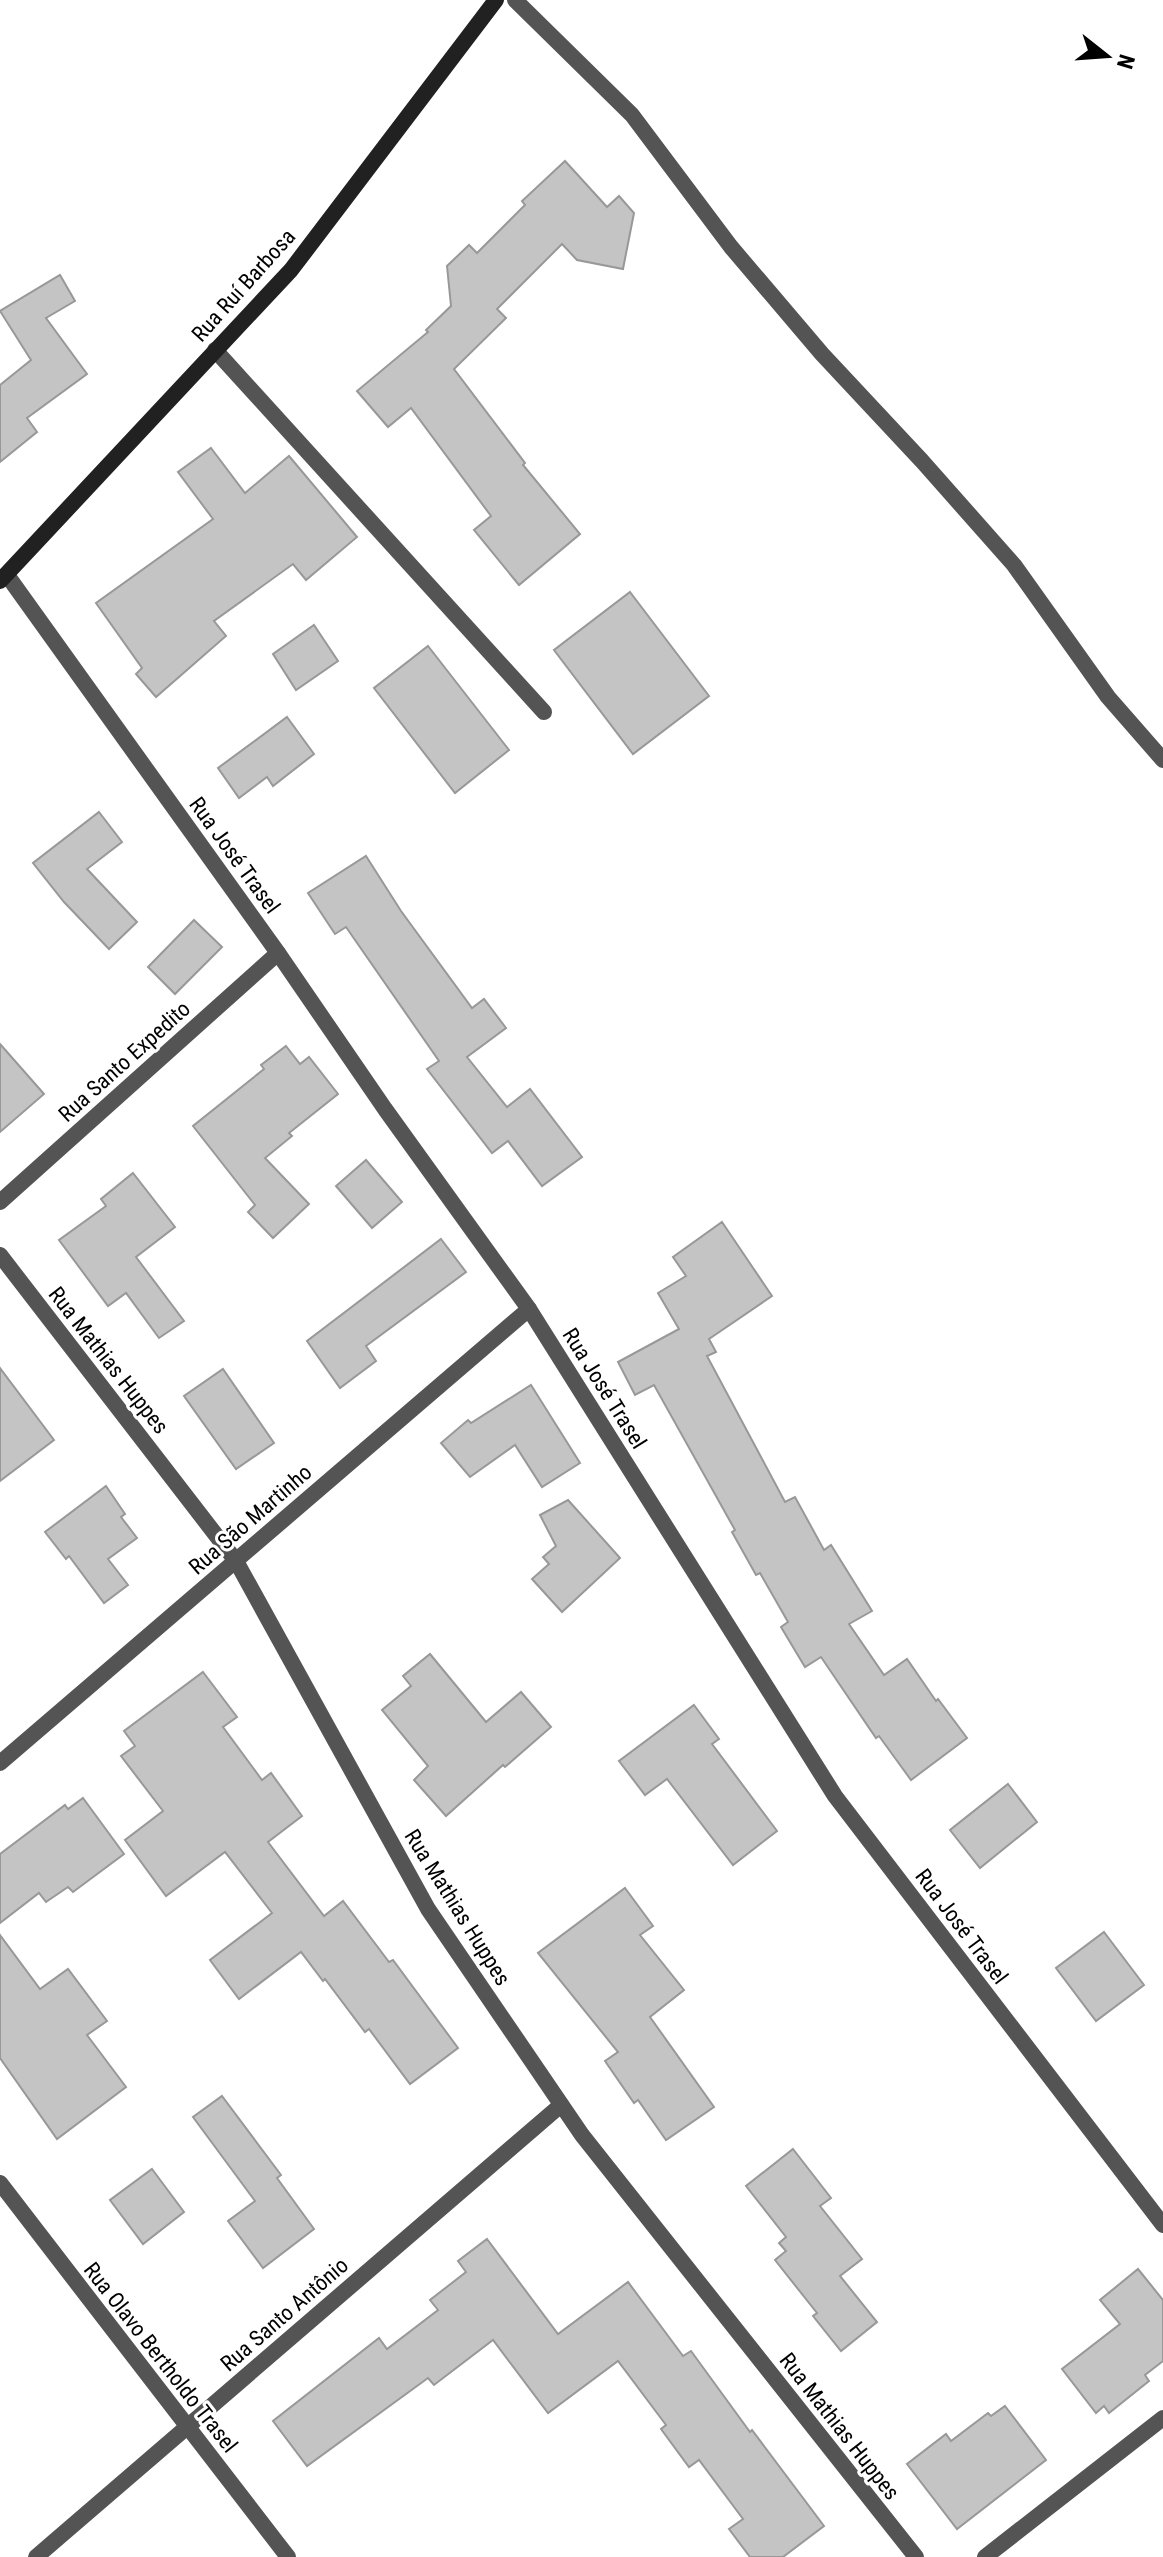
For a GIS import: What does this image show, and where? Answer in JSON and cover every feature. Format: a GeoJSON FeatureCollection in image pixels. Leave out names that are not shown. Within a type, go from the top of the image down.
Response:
{"type":"FeatureCollection","features":[{"type":"Feature","properties":{"kind":"main road","name":"Rua Ruí Barbosa"},"geometry":{"type":"LineString","coordinates":[[3,578],[291,270],[496,0]]}},
{"type":"Feature","properties":{"kind":"street"},"geometry":{"type":"LineString","coordinates":[[515,0],[632,115],[731,247],[822,354],[1014,565],[1108,697],[1163,760]]}},
{"type":"Feature","properties":{"kind":"street"},"geometry":{"type":"LineString","coordinates":[[215,350],[544,712]]}},
{"type":"Feature","properties":{"kind":"street","name":"Rua José Trasel"},"geometry":{"type":"LineString","coordinates":[[3,578],[278,953],[385,1109],[529,1309],[835,1796],[1163,2225]]}},
{"type":"Feature","properties":{"kind":"street","name":"Rua Santo Expedito"},"geometry":{"type":"LineString","coordinates":[[0,1202],[278,953]]}},
{"type":"Feature","properties":{"kind":"street","name":"Rua Mathias Huppes"},"geometry":{"type":"LineString","coordinates":[[0,1255],[236,1561],[428,1909],[582,2135],[916,2557]]}},
{"type":"Feature","properties":{"kind":"street","name":"Rua São Martinho"},"geometry":{"type":"LineString","coordinates":[[0,1763],[529,1309]]}},
{"type":"Feature","properties":{"kind":"street","name":"Rua Santo Antônio"},"geometry":{"type":"LineString","coordinates":[[36,2557],[561,2105]]}},
{"type":"Feature","properties":{"kind":"street","name":"Rua Olavo Bertholdo Trasel"},"geometry":{"type":"LineString","coordinates":[[0,2183],[288,2557]]}},
{"type":"Feature","properties":{"kind":"street"},"geometry":{"type":"LineString","coordinates":[[985,2557],[1163,2418]]}},
{"type":"Feature","properties":{"kind":"building"},"geometry":{"type":"Polygon","coordinates":[[[565,161],[607,207],[619,196],[634,213],[623,269],[577,260],[562,244],[497,309],[506,318],[454,369],[525,463],[523,465],[580,534],[519,585],[474,530],[491,516],[411,408],[388,427],[357,391],[428,332],[426,330],[451,306],[447,266],[469,245],[477,253],[525,205],[522,201],[565,161]]]}},
{"type":"Feature","properties":{"kind":"building"},"geometry":{"type":"Polygon","coordinates":[[[60,275],[75,301],[46,318],[87,374],[27,418],[37,432],[0,462],[0,385],[31,360],[0,311],[60,275]]]}},
{"type":"Feature","properties":{"kind":"building"},"geometry":{"type":"Polygon","coordinates":[[[211,448],[245,493],[289,456],[357,537],[306,580],[293,564],[214,621],[226,636],[156,697],[136,674],[142,668],[96,603],[213,519],[178,472],[211,448]]]}},
{"type":"Feature","properties":{"kind":"building"},"geometry":{"type":"Polygon","coordinates":[[[630,592],[709,696],[633,754],[554,650],[630,592]]]}},
{"type":"Feature","properties":{"kind":"building"},"geometry":{"type":"Polygon","coordinates":[[[314,625],[338,661],[296,690],[273,654],[314,625]]]}},
{"type":"Feature","properties":{"kind":"building"},"geometry":{"type":"Polygon","coordinates":[[[428,646],[509,750],[455,793],[374,688],[428,646]]]}},
{"type":"Feature","properties":{"kind":"building"},"geometry":{"type":"Polygon","coordinates":[[[287,717],[314,754],[273,786],[267,777],[239,798],[218,768],[287,717]]]}},
{"type":"Feature","properties":{"kind":"building"},"geometry":{"type":"Polygon","coordinates":[[[99,812],[122,842],[87,869],[137,922],[109,949],[64,902],[33,863],[99,812]]]}},
{"type":"Feature","properties":{"kind":"building"},"geometry":{"type":"Polygon","coordinates":[[[366,856],[401,911],[472,1008],[484,999],[506,1028],[467,1057],[507,1107],[530,1089],[582,1157],[542,1186],[508,1141],[492,1153],[427,1069],[439,1061],[346,927],[335,934],[308,893],[366,856]]]}},
{"type":"Feature","properties":{"kind":"building"},"geometry":{"type":"Polygon","coordinates":[[[194,920],[222,947],[175,994],[148,967],[194,920]]]}},
{"type":"Feature","properties":{"kind":"building"},"geometry":{"type":"Polygon","coordinates":[[[0,1044],[44,1094],[0,1132],[0,1044]]]}},
{"type":"Feature","properties":{"kind":"building"},"geometry":{"type":"Polygon","coordinates":[[[286,1046],[300,1064],[309,1057],[338,1094],[289,1133],[292,1136],[265,1158],[309,1204],[273,1238],[248,1212],[255,1205],[193,1126],[264,1069],[261,1065],[286,1046]]]}},
{"type":"Feature","properties":{"kind":"building"},"geometry":{"type":"Polygon","coordinates":[[[366,1160],[402,1202],[372,1228],[336,1186],[366,1160]]]}},
{"type":"Feature","properties":{"kind":"building"},"geometry":{"type":"Polygon","coordinates":[[[133,1173],[175,1227],[136,1257],[184,1321],[159,1338],[126,1293],[108,1306],[59,1240],[106,1206],[101,1199],[133,1173]]]}},
{"type":"Feature","properties":{"kind":"building"},"geometry":{"type":"Polygon","coordinates":[[[722,1222],[772,1296],[709,1339],[716,1352],[707,1356],[785,1502],[795,1497],[824,1550],[831,1545],[872,1611],[849,1624],[884,1675],[907,1659],[967,1738],[911,1780],[879,1736],[876,1738],[821,1657],[805,1667],[781,1627],[788,1622],[760,1573],[756,1575],[732,1532],[735,1530],[654,1385],[635,1395],[618,1362],[679,1329],[658,1293],[686,1276],[673,1257],[722,1222]]]}},
{"type":"Feature","properties":{"kind":"building"},"geometry":{"type":"Polygon","coordinates":[[[441,1239],[466,1272],[366,1346],[376,1361],[340,1388],[307,1341],[441,1239]]]}},
{"type":"Feature","properties":{"kind":"building"},"geometry":{"type":"Polygon","coordinates":[[[0,1368],[54,1440],[0,1481],[0,1368]]]}},
{"type":"Feature","properties":{"kind":"building"},"geometry":{"type":"Polygon","coordinates":[[[223,1369],[274,1443],[236,1469],[184,1396],[223,1369]]]}},
{"type":"Feature","properties":{"kind":"building"},"geometry":{"type":"Polygon","coordinates":[[[531,1385],[580,1463],[542,1487],[515,1445],[470,1477],[441,1443],[468,1420],[471,1423],[531,1385]]]}},
{"type":"Feature","properties":{"kind":"building"},"geometry":{"type":"Polygon","coordinates":[[[106,1486],[125,1514],[121,1517],[137,1538],[108,1559],[128,1585],[104,1603],[69,1556],[66,1559],[45,1532],[106,1486]]]}},
{"type":"Feature","properties":{"kind":"building"},"geometry":{"type":"Polygon","coordinates":[[[568,1500],[620,1558],[562,1612],[532,1579],[549,1564],[543,1557],[556,1546],[540,1515],[568,1500]]]}},
{"type":"Feature","properties":{"kind":"building"},"geometry":{"type":"Polygon","coordinates":[[[430,1654],[486,1722],[521,1692],[551,1727],[446,1816],[414,1780],[428,1766],[382,1710],[411,1686],[403,1676],[430,1654]]]}},
{"type":"Feature","properties":{"kind":"building"},"geometry":{"type":"Polygon","coordinates":[[[203,1672],[237,1717],[223,1727],[262,1780],[271,1773],[302,1816],[268,1842],[324,1916],[343,1901],[389,1962],[393,1960],[458,2048],[410,2084],[369,2029],[365,2032],[301,1952],[239,1999],[210,1960],[272,1913],[225,1852],[166,1896],[125,1840],[163,1811],[121,1756],[135,1746],[124,1731],[203,1672]]]}},
{"type":"Feature","properties":{"kind":"building"},"geometry":{"type":"Polygon","coordinates":[[[694,1705],[719,1739],[712,1744],[777,1831],[733,1865],[667,1779],[645,1795],[619,1761],[694,1705]]]}},
{"type":"Feature","properties":{"kind":"building"},"geometry":{"type":"Polygon","coordinates":[[[1008,1784],[1037,1822],[980,1868],[950,1830],[1008,1784]]]}},
{"type":"Feature","properties":{"kind":"building"},"geometry":{"type":"Polygon","coordinates":[[[83,1798],[124,1854],[73,1892],[68,1887],[46,1902],[39,1893],[0,1923],[0,1854],[65,1805],[68,1809],[83,1798]]]}},
{"type":"Feature","properties":{"kind":"building"},"geometry":{"type":"Polygon","coordinates":[[[625,1888],[653,1926],[640,1935],[684,1990],[650,2017],[714,2107],[666,2140],[638,2100],[634,2103],[605,2061],[618,2052],[538,1953],[625,1888]]]}},
{"type":"Feature","properties":{"kind":"building"},"geometry":{"type":"Polygon","coordinates":[[[1104,1932],[1144,1985],[1096,2021],[1056,1968],[1104,1932]]]}},
{"type":"Feature","properties":{"kind":"building"},"geometry":{"type":"Polygon","coordinates":[[[0,1935],[40,1989],[68,1969],[107,2021],[87,2035],[126,2087],[57,2139],[0,2058],[0,1935]]]}},
{"type":"Feature","properties":{"kind":"building"},"geometry":{"type":"Polygon","coordinates":[[[222,2096],[281,2175],[277,2178],[314,2229],[263,2268],[228,2221],[255,2201],[193,2117],[222,2096]]]}},
{"type":"Feature","properties":{"kind":"building"},"geometry":{"type":"Polygon","coordinates":[[[793,2149],[831,2198],[820,2206],[862,2259],[840,2276],[877,2322],[841,2351],[813,2316],[817,2313],[775,2260],[786,2251],[779,2243],[786,2237],[746,2186],[793,2149]]]}},
{"type":"Feature","properties":{"kind":"building"},"geometry":{"type":"Polygon","coordinates":[[[152,2169],[184,2212],[143,2244],[110,2200],[152,2169]]]}},
{"type":"Feature","properties":{"kind":"building"},"geometry":{"type":"Polygon","coordinates":[[[487,2239],[558,2334],[628,2282],[683,2356],[691,2351],[824,2526],[783,2557],[750,2557],[729,2529],[743,2519],[699,2460],[689,2467],[661,2429],[666,2425],[618,2361],[548,2413],[493,2340],[434,2385],[428,2378],[307,2466],[273,2421],[379,2338],[387,2349],[438,2310],[430,2300],[466,2272],[458,2261],[487,2239]]]}},
{"type":"Feature","properties":{"kind":"building"},"geometry":{"type":"Polygon","coordinates":[[[1138,2269],[1163,2300],[1163,2361],[1145,2375],[1149,2381],[1109,2413],[1104,2406],[1096,2413],[1062,2369],[1120,2324],[1100,2300],[1138,2269]]]}},
{"type":"Feature","properties":{"kind":"building"},"geometry":{"type":"Polygon","coordinates":[[[1005,2406],[1046,2460],[957,2529],[907,2464],[946,2434],[951,2441],[988,2413],[991,2416],[1005,2406]]]}}]}
